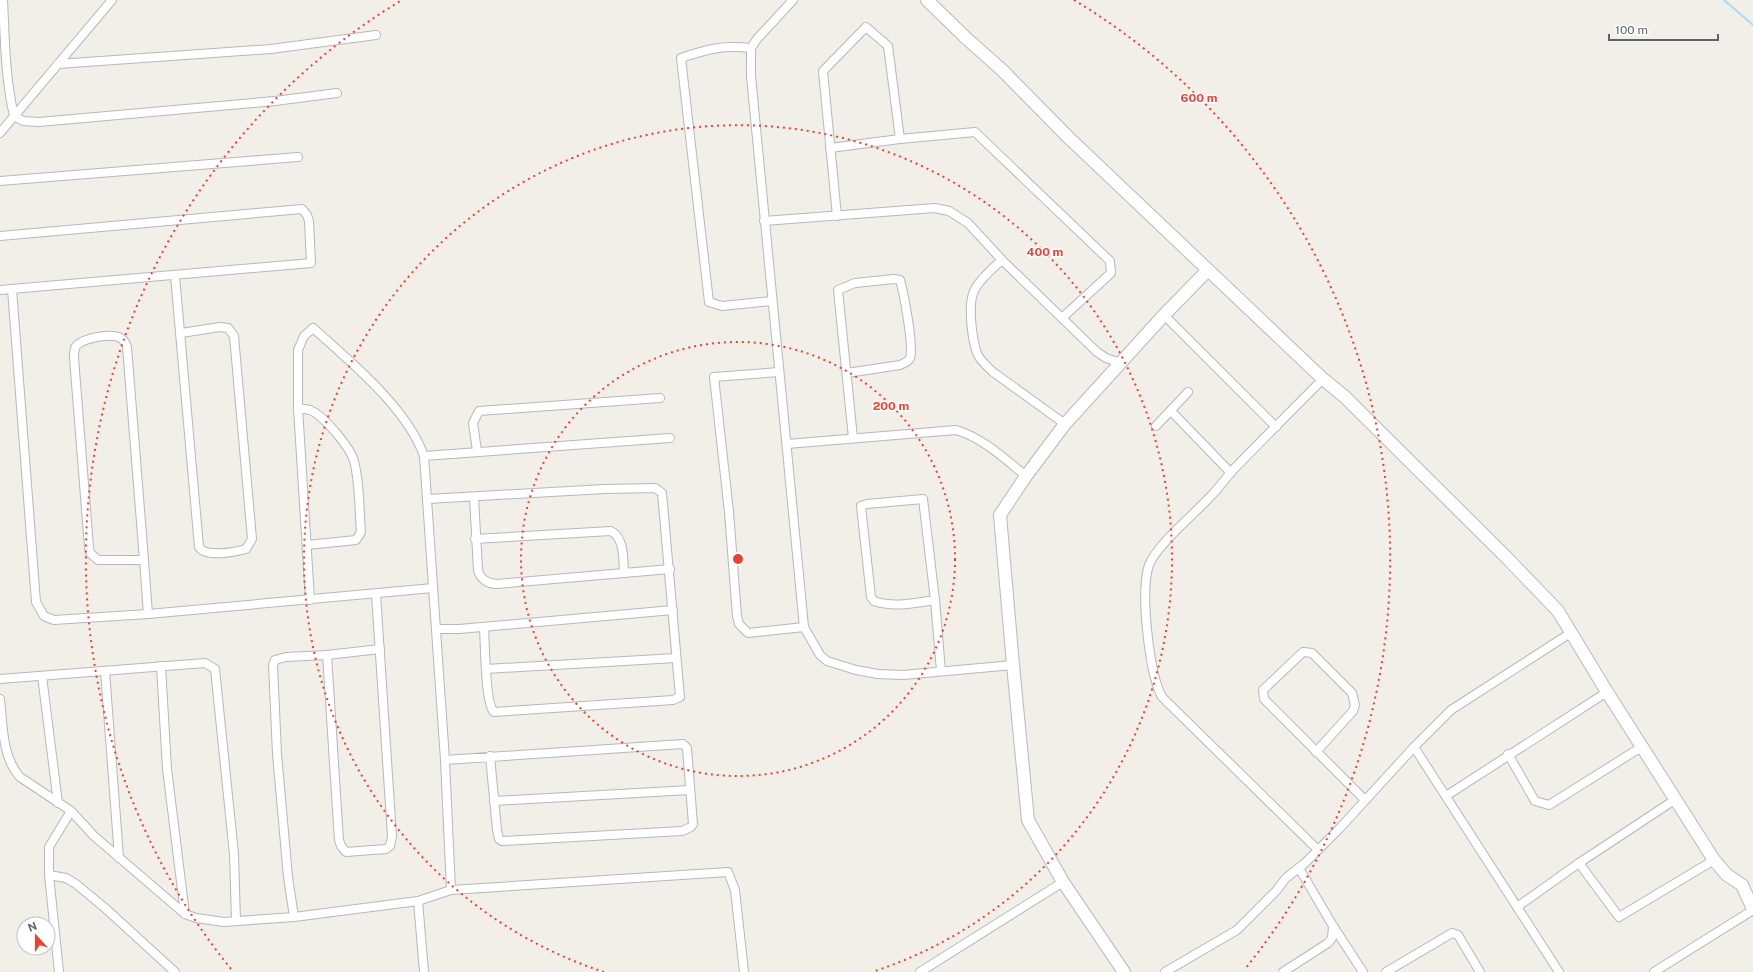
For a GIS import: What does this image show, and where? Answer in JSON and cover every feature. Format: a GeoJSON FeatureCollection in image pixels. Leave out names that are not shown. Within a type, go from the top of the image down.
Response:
{"type":"FeatureCollection","features":[{"type":"Feature","properties":{"kind":"street"},"geometry":{"type":"LineString","coordinates":[[3,0],[6,70],[14,116]]}},
{"type":"Feature","properties":{"kind":"street"},"geometry":{"type":"LineString","coordinates":[[0,133],[112,0]]}},
{"type":"Feature","properties":{"kind":"street"},"geometry":{"type":"LineString","coordinates":[[793,0],[757,39],[751,48],[751,76],[804,627],[820,655],[827,661],[841,667],[878,674],[903,675],[1012,665]]}},
{"type":"Feature","properties":{"kind":"street"},"geometry":{"type":"LineString","coordinates":[[927,0],[1002,70],[1068,137],[1208,270],[1323,379],[1345,397],[1507,558],[1558,611],[1607,692],[1643,746],[1714,860],[1726,875],[1742,885],[1753,909],[1654,972]]}},
{"type":"Feature","properties":{"kind":"street"},"geometry":{"type":"LineString","coordinates":[[837,216],[823,71],[866,27],[888,46],[900,139]]}},
{"type":"Feature","properties":{"kind":"street"},"geometry":{"type":"LineString","coordinates":[[58,64],[255,51],[310,45],[376,35]]}},
{"type":"Feature","properties":{"kind":"street"},"geometry":{"type":"LineString","coordinates":[[751,48],[735,46],[710,48],[681,58],[709,302],[722,306],[772,301]]}},
{"type":"Feature","properties":{"kind":"street"},"geometry":{"type":"LineString","coordinates":[[14,116],[23,121],[39,122],[275,102],[337,93]]}},
{"type":"Feature","properties":{"kind":"street"},"geometry":{"type":"LineString","coordinates":[[830,148],[900,139],[975,132],[1110,262],[1111,273],[1062,318]]}},
{"type":"Feature","properties":{"kind":"street"},"geometry":{"type":"LineString","coordinates":[[0,181],[298,157]]}},
{"type":"Feature","properties":{"kind":"street"},"geometry":{"type":"LineString","coordinates":[[764,221],[935,208],[949,211],[968,223],[1002,260],[1097,352],[1106,358],[1121,363]]}},
{"type":"Feature","properties":{"kind":"street"},"geometry":{"type":"LineString","coordinates":[[0,236],[298,209],[304,211],[308,215],[311,263],[0,290]]}},
{"type":"Feature","properties":{"kind":"street"},"geometry":{"type":"LineString","coordinates":[[1002,260],[978,285],[973,293],[971,310],[977,354],[993,372],[1065,424]]}},
{"type":"Feature","properties":{"kind":"street"},"geometry":{"type":"LineString","coordinates":[[1124,972],[1063,882],[1028,820],[1012,665],[1000,515],[1026,476],[1065,424],[1164,314],[1208,270]]}},
{"type":"Feature","properties":{"kind":"street"},"geometry":{"type":"LineString","coordinates":[[175,276],[199,547],[200,550],[207,553],[237,552],[246,549],[252,539],[234,336],[228,328],[220,327],[181,333]]}},
{"type":"Feature","properties":{"kind":"street"},"geometry":{"type":"LineString","coordinates":[[847,373],[900,365],[908,362],[910,356],[910,342],[900,280],[894,279],[855,283],[838,290],[853,438]]}},
{"type":"Feature","properties":{"kind":"street"},"geometry":{"type":"LineString","coordinates":[[12,289],[38,606],[44,616],[54,620],[148,614],[434,588]]}},
{"type":"Feature","properties":{"kind":"street"},"geometry":{"type":"LineString","coordinates":[[1164,314],[1276,427]]}},
{"type":"Feature","properties":{"kind":"street"},"geometry":{"type":"LineString","coordinates":[[310,600],[298,408],[298,350],[304,336],[313,328],[354,364],[402,415],[419,442],[424,456],[445,760],[451,890]]}},
{"type":"Feature","properties":{"kind":"street"},"geometry":{"type":"LineString","coordinates":[[144,560],[98,560],[90,553],[74,358],[74,351],[77,345],[89,338],[109,336],[119,337],[125,341],[127,347],[144,560],[148,614]]}},
{"type":"Feature","properties":{"kind":"street"},"geometry":{"type":"LineString","coordinates":[[779,372],[714,377],[729,512],[737,616],[739,624],[748,633],[804,627]]}},
{"type":"Feature","properties":{"kind":"street"},"geometry":{"type":"LineString","coordinates":[[1318,850],[1224,756],[1168,704],[1157,688],[1153,676],[1148,639],[1146,578],[1149,565],[1154,556],[1183,523],[1210,497],[1231,473],[1323,379]]}},
{"type":"Feature","properties":{"kind":"street"},"geometry":{"type":"LineString","coordinates":[[1156,426],[1188,392]]}},
{"type":"Feature","properties":{"kind":"street"},"geometry":{"type":"LineString","coordinates":[[477,451],[473,423],[479,411],[660,398]]}},
{"type":"Feature","properties":{"kind":"street"},"geometry":{"type":"LineString","coordinates":[[298,408],[310,410],[316,414],[332,429],[351,453],[356,470],[361,532],[356,540],[307,545]]}},
{"type":"Feature","properties":{"kind":"street"},"geometry":{"type":"LineString","coordinates":[[1171,411],[1231,473]]}},
{"type":"Feature","properties":{"kind":"street"},"geometry":{"type":"LineString","coordinates":[[787,444],[956,430],[965,433],[998,453],[1026,476]]}},
{"type":"Feature","properties":{"kind":"street"},"geometry":{"type":"LineString","coordinates":[[424,456],[670,438]]}},
{"type":"Feature","properties":{"kind":"street"},"geometry":{"type":"LineString","coordinates":[[428,499],[604,489],[655,488],[662,493],[670,569],[676,658],[681,695],[676,699],[496,713],[491,709],[486,669],[484,627]]}},
{"type":"Feature","properties":{"kind":"street"},"geometry":{"type":"LineString","coordinates":[[474,497],[475,539],[479,575],[482,579],[492,584],[670,569]]}},
{"type":"Feature","properties":{"kind":"street"},"geometry":{"type":"LineString","coordinates":[[935,600],[900,605],[888,605],[874,601],[871,597],[861,512],[862,505],[923,499],[935,600],[941,671]]}},
{"type":"Feature","properties":{"kind":"street"},"geometry":{"type":"LineString","coordinates":[[475,539],[611,531],[616,533],[621,541],[624,573]]}},
{"type":"Feature","properties":{"kind":"street"},"geometry":{"type":"LineString","coordinates":[[327,655],[339,840],[341,846],[346,852],[381,850],[390,846],[392,836],[376,594]]}},
{"type":"Feature","properties":{"kind":"street"},"geometry":{"type":"LineString","coordinates":[[436,629],[484,627],[673,610]]}},
{"type":"Feature","properties":{"kind":"street"},"geometry":{"type":"LineString","coordinates":[[1165,972],[1237,930],[1276,891],[1286,878],[1299,868],[1339,830],[1414,747],[1451,710],[1572,632]]}},
{"type":"Feature","properties":{"kind":"street"},"geometry":{"type":"LineString","coordinates":[[294,917],[288,877],[277,754],[273,665],[275,660],[286,657],[327,655],[380,649]]}},
{"type":"Feature","properties":{"kind":"street"},"geometry":{"type":"LineString","coordinates":[[1316,752],[1353,711],[1355,705],[1352,693],[1312,653],[1303,652],[1263,690],[1264,699],[1316,752],[1365,800]]}},
{"type":"Feature","properties":{"kind":"street"},"geometry":{"type":"LineString","coordinates":[[486,669],[676,658]]}},
{"type":"Feature","properties":{"kind":"street"},"geometry":{"type":"LineString","coordinates":[[0,679],[205,663],[215,669],[234,854],[236,921]]}},
{"type":"Feature","properties":{"kind":"street"},"geometry":{"type":"LineString","coordinates":[[161,666],[167,769],[185,914]]}},
{"type":"Feature","properties":{"kind":"street"},"geometry":{"type":"LineString","coordinates":[[105,671],[119,858]]}},
{"type":"Feature","properties":{"kind":"street"},"geometry":{"type":"LineString","coordinates":[[42,676],[58,803]]}},
{"type":"Feature","properties":{"kind":"street"},"geometry":{"type":"LineString","coordinates":[[1446,796],[1508,754],[1607,692]]}},
{"type":"Feature","properties":{"kind":"street"},"geometry":{"type":"LineString","coordinates":[[0,700],[6,752],[14,770],[20,777],[71,811],[94,836],[185,914],[211,921],[236,921],[294,917],[418,901],[451,890],[728,872],[735,890],[744,972]]}},
{"type":"Feature","properties":{"kind":"street"},"geometry":{"type":"LineString","coordinates":[[445,760],[490,756],[683,744],[687,748],[692,827],[687,829],[505,842],[499,839],[490,756]]}},
{"type":"Feature","properties":{"kind":"street"},"geometry":{"type":"LineString","coordinates":[[1508,754],[1535,801],[1549,805],[1643,746]]}},
{"type":"Feature","properties":{"kind":"street"},"geometry":{"type":"LineString","coordinates":[[1414,747],[1559,972]]}},
{"type":"Feature","properties":{"kind":"street"},"geometry":{"type":"LineString","coordinates":[[494,801],[690,790]]}},
{"type":"Feature","properties":{"kind":"street"},"geometry":{"type":"LineString","coordinates":[[1517,907],[1579,863],[1676,798]]}},
{"type":"Feature","properties":{"kind":"street"},"geometry":{"type":"LineString","coordinates":[[59,972],[49,875],[49,847],[71,811]]}},
{"type":"Feature","properties":{"kind":"street"},"geometry":{"type":"LineString","coordinates":[[1579,863],[1619,917],[1714,860]]}},
{"type":"Feature","properties":{"kind":"street"},"geometry":{"type":"LineString","coordinates":[[1299,868],[1333,926],[1363,972]]}},
{"type":"Feature","properties":{"kind":"street"},"geometry":{"type":"LineString","coordinates":[[49,875],[66,878],[76,884],[109,912],[174,972]]}},
{"type":"Feature","properties":{"kind":"street"},"geometry":{"type":"LineString","coordinates":[[920,972],[1063,882]]}},
{"type":"Feature","properties":{"kind":"street"},"geometry":{"type":"LineString","coordinates":[[418,901],[424,972]]}},
{"type":"Feature","properties":{"kind":"street"},"geometry":{"type":"LineString","coordinates":[[1284,972],[1328,943],[1332,938],[1333,926]]}},
{"type":"Feature","properties":{"kind":"street"},"geometry":{"type":"LineString","coordinates":[[1386,972],[1452,933],[1458,935],[1480,972]]}},
{"type":"Feature","properties":{"kind":"waterway"},"geometry":{"type":"LineString","coordinates":[[1724,0],[1753,25]]}}]}
